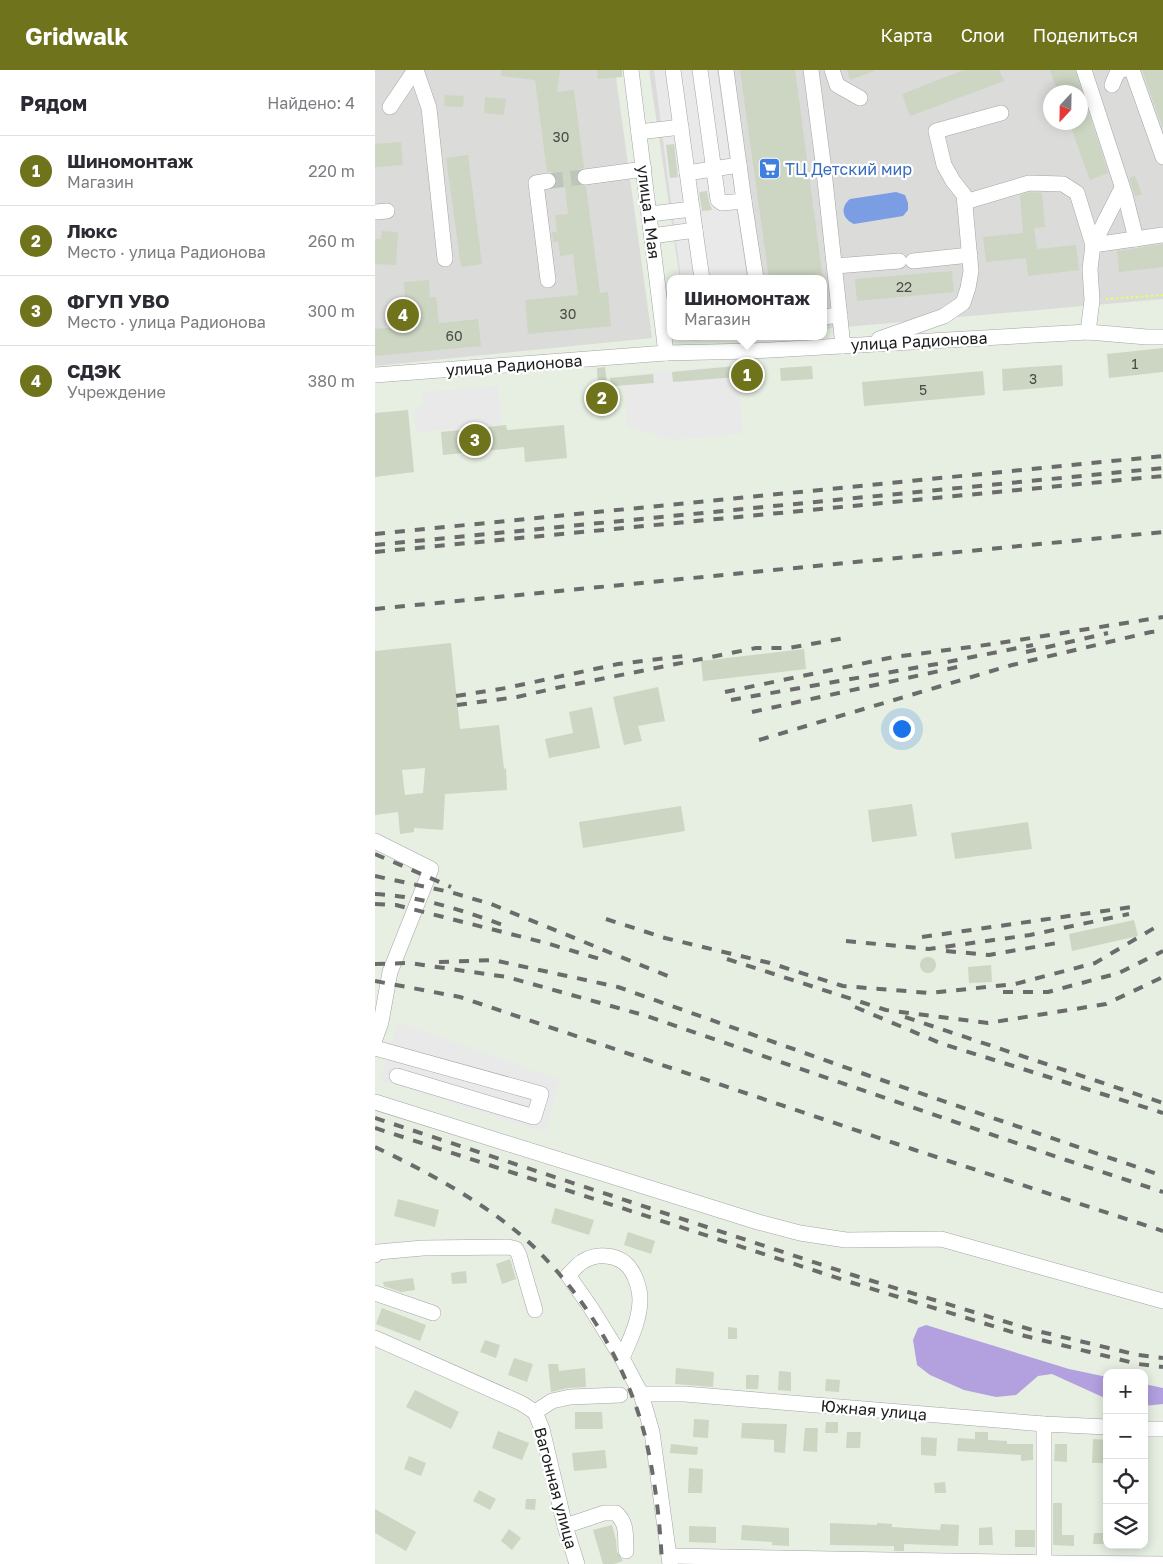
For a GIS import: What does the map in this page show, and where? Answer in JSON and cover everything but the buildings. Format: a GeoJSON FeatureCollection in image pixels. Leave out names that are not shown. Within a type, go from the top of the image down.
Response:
{"type":"FeatureCollection","features":[{"type":"Feature","properties":{"kind":"street"},"geometry":{"type":"LineString","coordinates":[[390,107],[415,70]]}},
{"type":"Feature","properties":{"kind":"street"},"geometry":{"type":"LineString","coordinates":[[415,70],[429,108],[445,259]]}},
{"type":"Feature","properties":{"kind":"street","name":"улица 1 Мая"},"geometry":{"type":"LineString","coordinates":[[631,70],[666,353]]}},
{"type":"Feature","properties":{"kind":"street"},"geometry":{"type":"LineString","coordinates":[[673,70],[701,275]]}},
{"type":"Feature","properties":{"kind":"street"},"geometry":{"type":"LineString","coordinates":[[700,70],[718,200],[722,203],[744,201]]}},
{"type":"Feature","properties":{"kind":"street"},"geometry":{"type":"LineString","coordinates":[[726,70],[755,275]]}},
{"type":"Feature","properties":{"kind":"street"},"geometry":{"type":"LineString","coordinates":[[811,70],[843,346]]}},
{"type":"Feature","properties":{"kind":"street"},"geometry":{"type":"LineString","coordinates":[[832,70],[837,85],[859,98]]}},
{"type":"Feature","properties":{"kind":"street"},"geometry":{"type":"LineString","coordinates":[[1084,70],[1123,188],[1135,239]]}},
{"type":"Feature","properties":{"kind":"street"},"geometry":{"type":"LineString","coordinates":[[1112,85],[1117,71],[1123,70]]}},
{"type":"Feature","properties":{"kind":"street"},"geometry":{"type":"LineString","coordinates":[[1132,70],[1163,157]]}},
{"type":"Feature","properties":{"kind":"street"},"geometry":{"type":"LineString","coordinates":[[863,344],[944,316],[963,304],[971,271],[964,195],[944,165],[936,131],[1001,113]]}},
{"type":"Feature","properties":{"kind":"street"},"geometry":{"type":"LineString","coordinates":[[639,132],[681,127]]}},
{"type":"Feature","properties":{"kind":"street"},"geometry":{"type":"LineString","coordinates":[[687,173],[739,166]]}},
{"type":"Feature","properties":{"kind":"street"},"geometry":{"type":"LineString","coordinates":[[585,177],[644,169]]}},
{"type":"Feature","properties":{"kind":"street"},"geometry":{"type":"LineString","coordinates":[[548,181],[536,183],[548,280]]}},
{"type":"Feature","properties":{"kind":"street"},"geometry":{"type":"LineString","coordinates":[[965,202],[1029,182],[1063,184],[1077,193],[1093,245]]}},
{"type":"Feature","properties":{"kind":"street"},"geometry":{"type":"LineString","coordinates":[[1088,332],[1092,300],[1090,269],[1093,245],[1123,188]]}},
{"type":"Feature","properties":{"kind":"street"},"geometry":{"type":"LineString","coordinates":[[649,214],[692,209]]}},
{"type":"Feature","properties":{"kind":"street"},"geometry":{"type":"LineString","coordinates":[[652,236],[695,230]]}},
{"type":"Feature","properties":{"kind":"street"},"geometry":{"type":"LineString","coordinates":[[1093,245],[1163,235]]}},
{"type":"Feature","properties":{"kind":"street"},"geometry":{"type":"LineString","coordinates":[[835,266],[969,255]]}},
{"type":"Feature","properties":{"kind":"street"},"geometry":{"type":"LineString","coordinates":[[827,317],[840,315]]}},
{"type":"Feature","properties":{"kind":"street","name":"улица Радионова"},"geometry":{"type":"LineString","coordinates":[[375,375],[666,353],[752,351],[1088,332],[1147,337],[1163,336]]}},
{"type":"Feature","properties":{"kind":"street"},"geometry":{"type":"LineString","coordinates":[[375,841],[431,869],[391,972],[381,1022],[375,1039]]}},
{"type":"Feature","properties":{"kind":"street"},"geometry":{"type":"LineString","coordinates":[[375,1048],[541,1094],[534,1117],[397,1076]]}},
{"type":"Feature","properties":{"kind":"street"},"geometry":{"type":"LineString","coordinates":[[375,1102],[749,1219],[800,1233],[846,1240],[941,1239],[1163,1301]]}},
{"type":"Feature","properties":{"kind":"street"},"geometry":{"type":"LineString","coordinates":[[376,1253],[433,1248],[508,1247],[515,1249],[519,1255],[535,1310]]}},
{"type":"Feature","properties":{"kind":"street"},"geometry":{"type":"LineString","coordinates":[[622,1358],[632,1335],[640,1296],[631,1269],[620,1260],[608,1256],[596,1256],[583,1261],[568,1275],[622,1358],[641,1394],[653,1432],[670,1560],[1163,1564]]}},
{"type":"Feature","properties":{"kind":"street"},"geometry":{"type":"LineString","coordinates":[[375,1293],[433,1313]]}},
{"type":"Feature","properties":{"kind":"street"},"geometry":{"type":"LineString","coordinates":[[375,1338],[521,1403],[535,1412],[552,1401],[569,1397],[620,1395]]}},
{"type":"Feature","properties":{"kind":"street","name":"Южная улица"},"geometry":{"type":"LineString","coordinates":[[641,1394],[685,1394],[1044,1424],[1103,1427]]}},
{"type":"Feature","properties":{"kind":"street","name":"Вагонная улица"},"geometry":{"type":"LineString","coordinates":[[535,1412],[577,1564]]}},
{"type":"Feature","properties":{"kind":"street"},"geometry":{"type":"LineString","coordinates":[[1044,1424],[1052,1564]]}},
{"type":"Feature","properties":{"kind":"street"},"geometry":{"type":"LineString","coordinates":[[1148,1429],[1163,1429]]}},
{"type":"Feature","properties":{"kind":"street"},"geometry":{"type":"LineString","coordinates":[[565,1526],[603,1512],[616,1513],[623,1519],[625,1526],[626,1551]]}},
{"type":"Feature","properties":{"kind":"path"},"geometry":{"type":"LineString","coordinates":[[1092,300],[1163,295]]}},
{"type":"Feature","properties":{"kind":"shaded area"},"geometry":{"type":"Polygon","coordinates":[[[375,70],[615,70],[652,338],[375,366],[375,70]]]}},
{"type":"Feature","properties":{"kind":"shaded area"},"geometry":{"type":"Polygon","coordinates":[[[649,70],[1163,70],[1163,299],[827,329],[827,275],[679,275],[649,70]]]}},
{"type":"Feature","properties":{"kind":"shaded area"},"geometry":{"type":"Polygon","coordinates":[[[654,70],[717,70],[746,275],[680,275],[654,70]]]}},
{"type":"Feature","properties":{"kind":"shaded area"},"geometry":{"type":"Polygon","coordinates":[[[896,192],[905,195],[908,203],[908,210],[903,216],[854,224],[845,216],[844,209],[850,199],[896,192]]]}},
{"type":"Feature","properties":{"kind":"shaded area"},"geometry":{"type":"Polygon","coordinates":[[[737,365],[743,433],[672,440],[627,426],[624,375],[737,365]]]}},
{"type":"Feature","properties":{"kind":"shaded area"},"geometry":{"type":"Polygon","coordinates":[[[498,386],[501,425],[416,432],[414,407],[423,406],[422,392],[498,386]]]}},
{"type":"Feature","properties":{"kind":"shaded area"},"geometry":{"type":"Polygon","coordinates":[[[398,1022],[560,1080],[545,1132],[380,1080],[398,1022]]]}},
{"type":"Feature","properties":{"kind":"shaded area"},"geometry":{"type":"Polygon","coordinates":[[[926,1325],[1069,1369],[1103,1376],[1103,1397],[1052,1374],[1038,1376],[1016,1395],[996,1397],[964,1390],[930,1375],[917,1365],[913,1340],[918,1328],[926,1325]]]}},
{"type":"Feature","properties":{"kind":"shaded area"},"geometry":{"type":"Polygon","coordinates":[[[1148,1385],[1163,1388],[1163,1404],[1148,1406],[1148,1385]]]}},
{"type":"Feature","properties":{"kind":"tunnel"},"geometry":{"type":"LineString","coordinates":[[548,181],[585,177]]}},
{"type":"Feature","properties":{"kind":"railway"},"geometry":{"type":"LineString","coordinates":[[375,534],[1163,456]]}},
{"type":"Feature","properties":{"kind":"railway"},"geometry":{"type":"LineString","coordinates":[[375,545],[1163,468]]}},
{"type":"Feature","properties":{"kind":"railway"},"geometry":{"type":"LineString","coordinates":[[375,552],[1163,476]]}},
{"type":"Feature","properties":{"kind":"railway"},"geometry":{"type":"LineString","coordinates":[[375,609],[1163,532]]}},
{"type":"Feature","properties":{"kind":"railway"},"geometry":{"type":"LineString","coordinates":[[725,692],[894,657],[993,644],[1163,617]]}},
{"type":"Feature","properties":{"kind":"railway"},"geometry":{"type":"LineString","coordinates":[[759,740],[1012,665],[1151,632],[1163,631]]}},
{"type":"Feature","properties":{"kind":"railway"},"geometry":{"type":"LineString","coordinates":[[1026,652],[1108,633]]}},
{"type":"Feature","properties":{"kind":"railway"},"geometry":{"type":"LineString","coordinates":[[457,705],[517,697],[756,648],[789,648],[850,637]]}},
{"type":"Feature","properties":{"kind":"railway"},"geometry":{"type":"LineString","coordinates":[[731,700],[1033,645]]}},
{"type":"Feature","properties":{"kind":"railway"},"geometry":{"type":"LineString","coordinates":[[456,696],[506,688],[618,664],[692,655]]}},
{"type":"Feature","properties":{"kind":"railway"},"geometry":{"type":"LineString","coordinates":[[752,712],[962,666]]}},
{"type":"Feature","properties":{"kind":"railway"},"geometry":{"type":"LineString","coordinates":[[375,854],[451,887]]}},
{"type":"Feature","properties":{"kind":"railway"},"geometry":{"type":"LineString","coordinates":[[375,876],[450,892],[491,904],[670,977]]}},
{"type":"Feature","properties":{"kind":"railway"},"geometry":{"type":"LineString","coordinates":[[375,894],[392,895],[443,905],[508,927]]}},
{"type":"Feature","properties":{"kind":"railway"},"geometry":{"type":"LineString","coordinates":[[375,904],[396,905],[546,943],[600,959]]}},
{"type":"Feature","properties":{"kind":"railway"},"geometry":{"type":"LineString","coordinates":[[922,937],[1132,907]]}},
{"type":"Feature","properties":{"kind":"railway"},"geometry":{"type":"LineString","coordinates":[[846,941],[929,949],[1030,935],[1129,914]]}},
{"type":"Feature","properties":{"kind":"railway"},"geometry":{"type":"LineString","coordinates":[[606,919],[665,938],[770,963],[843,986],[930,993],[1015,984],[1095,963],[1161,924]]}},
{"type":"Feature","properties":{"kind":"railway"},"geometry":{"type":"LineString","coordinates":[[946,951],[989,955],[1057,943]]}},
{"type":"Feature","properties":{"kind":"railway"},"geometry":{"type":"LineString","coordinates":[[1003,992],[1048,992],[1119,973],[1163,951]]}},
{"type":"Feature","properties":{"kind":"railway"},"geometry":{"type":"LineString","coordinates":[[727,959],[886,1010],[988,1023],[1106,1004],[1163,977]]}},
{"type":"Feature","properties":{"kind":"railway"},"geometry":{"type":"LineString","coordinates":[[439,962],[493,960],[618,987],[867,1075],[1163,1176]]}},
{"type":"Feature","properties":{"kind":"railway"},"geometry":{"type":"LineString","coordinates":[[375,964],[409,963],[507,977],[647,1016],[1163,1192]]}},
{"type":"Feature","properties":{"kind":"railway"},"geometry":{"type":"LineString","coordinates":[[375,981],[460,997],[1163,1231]]}},
{"type":"Feature","properties":{"kind":"railway"},"geometry":{"type":"LineString","coordinates":[[855,1007],[940,1043],[1163,1113]]}},
{"type":"Feature","properties":{"kind":"railway"},"geometry":{"type":"LineString","coordinates":[[905,1017],[1163,1103]]}},
{"type":"Feature","properties":{"kind":"railway"},"geometry":{"type":"LineString","coordinates":[[375,1118],[856,1276],[1029,1329],[1138,1355],[1163,1358]]}},
{"type":"Feature","properties":{"kind":"railway"},"geometry":{"type":"LineString","coordinates":[[375,1128],[853,1283],[1025,1336],[1138,1364],[1163,1367]]}},
{"type":"Feature","properties":{"kind":"railway"},"geometry":{"type":"LineString","coordinates":[[375,1147],[438,1179],[500,1218],[535,1248],[554,1268],[588,1311],[603,1335],[628,1384],[645,1436],[657,1500],[662,1564]]}},
{"type":"Feature","properties":{"kind":"place","name":"ТЦ Детский мир"},"geometry":{"type":"Point","coordinates":[769,169]}},
{"type":"Feature","properties":{"kind":"place","name":"СДЭК"},"geometry":{"type":"Point","coordinates":[403,315]}},
{"type":"Feature","properties":{"kind":"place","name":"Шиномонтаж"},"geometry":{"type":"Point","coordinates":[747,375]}},
{"type":"Feature","properties":{"kind":"place","name":"Люкс"},"geometry":{"type":"Point","coordinates":[602,398]}},
{"type":"Feature","properties":{"kind":"place","name":"ФГУП УВО"},"geometry":{"type":"Point","coordinates":[475,440]}}]}
